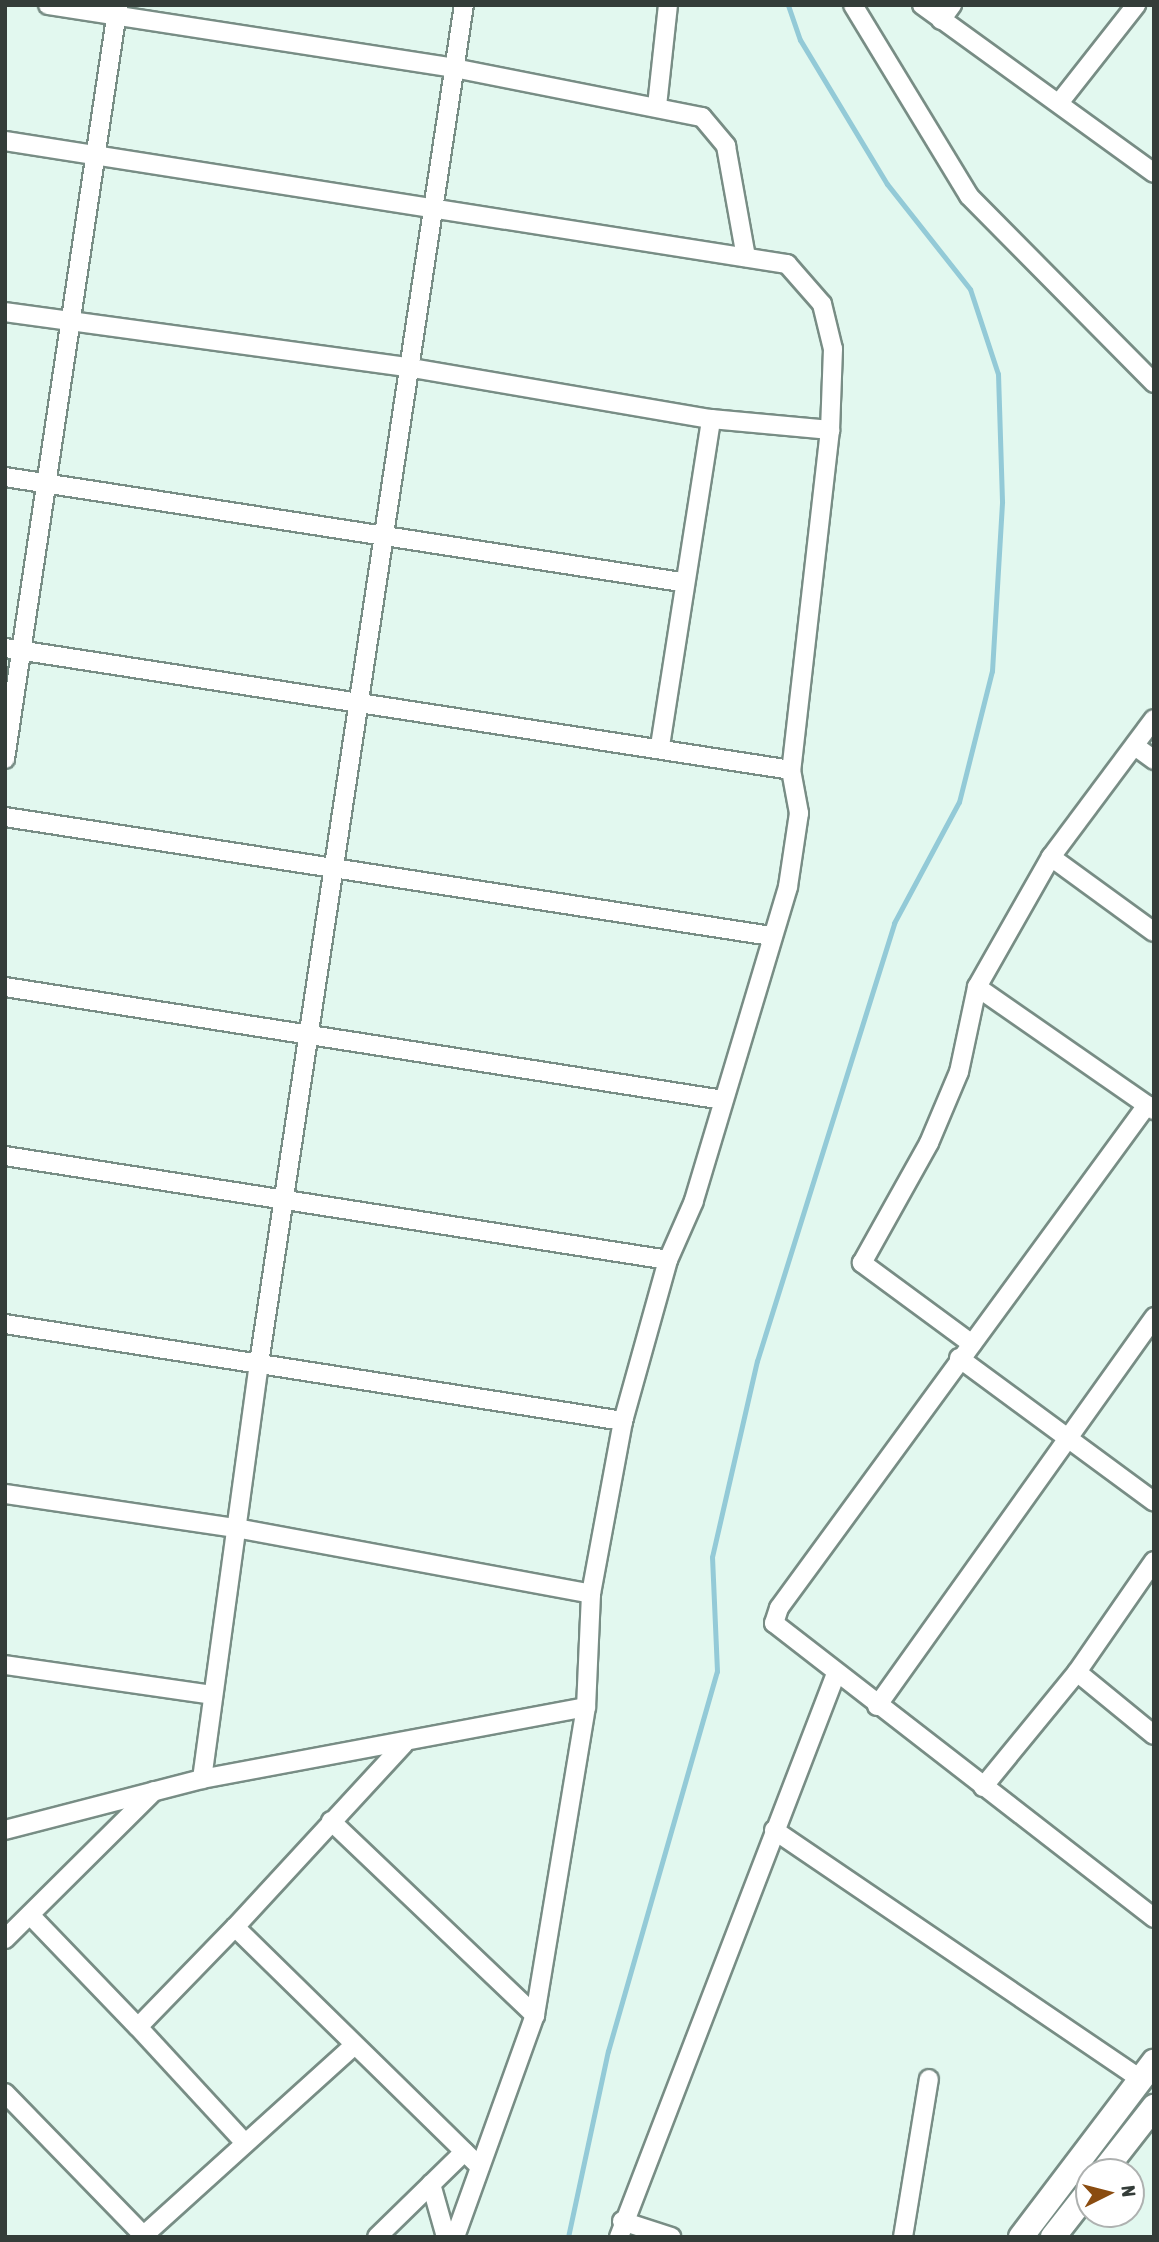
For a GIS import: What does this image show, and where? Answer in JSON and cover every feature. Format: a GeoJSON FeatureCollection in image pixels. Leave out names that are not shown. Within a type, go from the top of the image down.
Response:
{"type":"FeatureCollection","features":[{"type":"Feature","properties":{"kind":"main road"},"geometry":{"type":"LineString","coordinates":[[1021,2237],[1147,2070]]}},
{"type":"Feature","properties":{"kind":"main road"},"geometry":{"type":"LineString","coordinates":[[1114,2158],[1154,2107]]}},
{"type":"Feature","properties":{"kind":"main road"},"geometry":{"type":"LineString","coordinates":[[1054,2237],[1075,2209]]}},
{"type":"Feature","properties":{"kind":"street"},"geometry":{"type":"LineString","coordinates":[[48,5],[117,11],[454,68],[657,106],[715,127],[726,146],[746,257]]}},
{"type":"Feature","properties":{"kind":"street"},"geometry":{"type":"LineString","coordinates":[[202,1779],[259,1363],[362,701],[384,536],[412,368],[464,5]]}},
{"type":"Feature","properties":{"kind":"street"},"geometry":{"type":"LineString","coordinates":[[657,106],[668,5]]}},
{"type":"Feature","properties":{"kind":"street"},"geometry":{"type":"LineString","coordinates":[[853,5],[969,196],[1154,383]]}},
{"type":"Feature","properties":{"kind":"street"},"geometry":{"type":"LineString","coordinates":[[922,5],[1154,173]]}},
{"type":"Feature","properties":{"kind":"street"},"geometry":{"type":"LineString","coordinates":[[941,20],[952,5]]}},
{"type":"Feature","properties":{"kind":"street"},"geometry":{"type":"LineString","coordinates":[[1059,103],[1136,5]]}},
{"type":"Feature","properties":{"kind":"street"},"geometry":{"type":"LineString","coordinates":[[5,759],[13,650],[97,155],[117,11]]}},
{"type":"Feature","properties":{"kind":"street"},"geometry":{"type":"LineString","coordinates":[[5,141],[436,206],[787,264],[822,304],[833,349],[831,430],[791,770],[799,813],[788,887],[771,936],[694,1201],[668,1260],[623,1421],[591,1594],[586,1707],[535,2015],[478,2165],[455,2237]]}},
{"type":"Feature","properties":{"kind":"street"},"geometry":{"type":"LineString","coordinates":[[5,312],[412,368],[711,419],[831,430]]}},
{"type":"Feature","properties":{"kind":"street"},"geometry":{"type":"LineString","coordinates":[[660,746],[681,582],[711,419]]}},
{"type":"Feature","properties":{"kind":"street"},"geometry":{"type":"LineString","coordinates":[[5,477],[681,582]]}},
{"type":"Feature","properties":{"kind":"street"},"geometry":{"type":"LineString","coordinates":[[13,650],[660,746],[791,770]]}},
{"type":"Feature","properties":{"kind":"street"},"geometry":{"type":"LineString","coordinates":[[972,1344],[862,1263],[929,1143],[959,1072],[977,987],[1051,857],[1154,719]]}},
{"type":"Feature","properties":{"kind":"street"},"geometry":{"type":"LineString","coordinates":[[1135,746],[1154,760]]}},
{"type":"Feature","properties":{"kind":"street"},"geometry":{"type":"LineString","coordinates":[[5,817],[335,866],[771,936]]}},
{"type":"Feature","properties":{"kind":"street"},"geometry":{"type":"LineString","coordinates":[[1051,857],[1154,932]]}},
{"type":"Feature","properties":{"kind":"street"},"geometry":{"type":"LineString","coordinates":[[977,987],[1150,1108],[972,1344],[958,1358],[775,1615],[778,1631],[1154,1918]]}},
{"type":"Feature","properties":{"kind":"street"},"geometry":{"type":"LineString","coordinates":[[5,988],[309,1033],[723,1100]]}},
{"type":"Feature","properties":{"kind":"street"},"geometry":{"type":"LineString","coordinates":[[5,1156],[286,1197],[668,1260]]}},
{"type":"Feature","properties":{"kind":"street"},"geometry":{"type":"LineString","coordinates":[[877,1706],[1062,1438],[1154,1317]]}},
{"type":"Feature","properties":{"kind":"street"},"geometry":{"type":"LineString","coordinates":[[5,1324],[623,1421]]}},
{"type":"Feature","properties":{"kind":"street"},"geometry":{"type":"LineString","coordinates":[[958,1358],[1062,1438],[1154,1502]]}},
{"type":"Feature","properties":{"kind":"street"},"geometry":{"type":"LineString","coordinates":[[5,1494],[236,1528],[591,1594]]}},
{"type":"Feature","properties":{"kind":"street"},"geometry":{"type":"LineString","coordinates":[[983,1787],[1077,1672],[1154,1561]]}},
{"type":"Feature","properties":{"kind":"street"},"geometry":{"type":"LineString","coordinates":[[5,1665],[212,1695]]}},
{"type":"Feature","properties":{"kind":"street"},"geometry":{"type":"LineString","coordinates":[[1077,1672],[1154,1735]]}},
{"type":"Feature","properties":{"kind":"street"},"geometry":{"type":"LineString","coordinates":[[671,2237],[621,2229],[835,1676]]}},
{"type":"Feature","properties":{"kind":"street"},"geometry":{"type":"LineString","coordinates":[[5,1830],[202,1779],[404,1744],[586,1707]]}},
{"type":"Feature","properties":{"kind":"street"},"geometry":{"type":"LineString","coordinates":[[138,2027],[235,1927],[404,1744]]}},
{"type":"Feature","properties":{"kind":"street"},"geometry":{"type":"LineString","coordinates":[[5,1939],[154,1791]]}},
{"type":"Feature","properties":{"kind":"street"},"geometry":{"type":"LineString","coordinates":[[331,1821],[535,2015]]}},
{"type":"Feature","properties":{"kind":"street"},"geometry":{"type":"LineString","coordinates":[[774,1830],[1147,2070]]}},
{"type":"Feature","properties":{"kind":"street"},"geometry":{"type":"LineString","coordinates":[[31,1916],[245,2143]]}},
{"type":"Feature","properties":{"kind":"street"},"geometry":{"type":"LineString","coordinates":[[235,1927],[352,2047],[478,2165]]}},
{"type":"Feature","properties":{"kind":"street"},"geometry":{"type":"LineString","coordinates":[[5,2093],[142,2236],[352,2047]]}},
{"type":"Feature","properties":{"kind":"street"},"geometry":{"type":"LineString","coordinates":[[902,2237],[929,2079]]}},
{"type":"Feature","properties":{"kind":"street"},"geometry":{"type":"LineString","coordinates":[[377,2237],[464,2152]]}},
{"type":"Feature","properties":{"kind":"street"},"geometry":{"type":"LineString","coordinates":[[431,2184],[446,2237]]}},
{"type":"Feature","properties":{"kind":"waterway"},"geometry":{"type":"LineString","coordinates":[[568,2237],[608,2051],[717,1671],[712,1557],[757,1361],[894,923],[959,802],[992,671],[1002,501],[998,374],[970,289],[887,184],[800,40],[788,5]]}}]}
